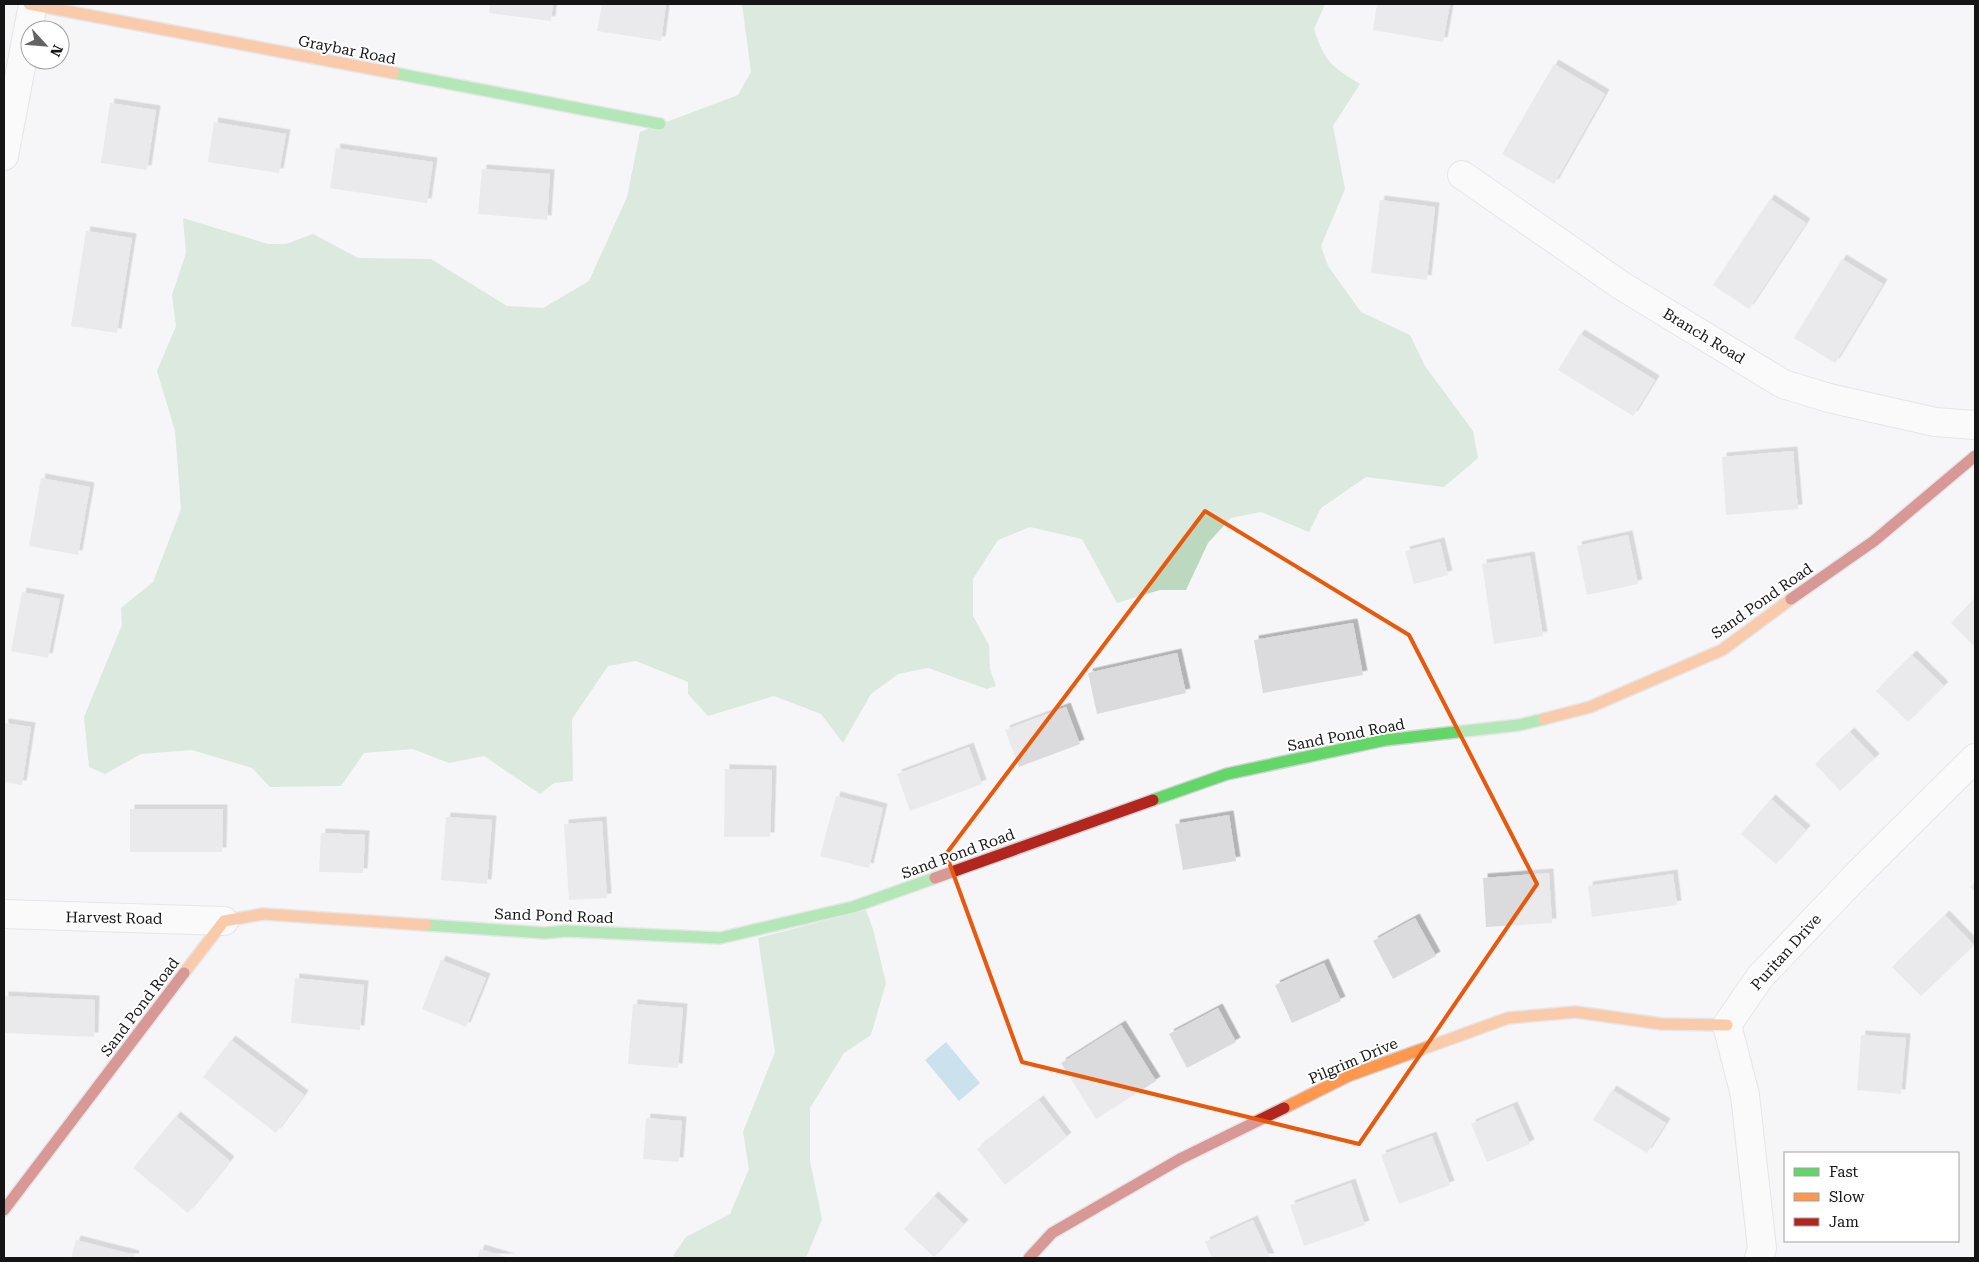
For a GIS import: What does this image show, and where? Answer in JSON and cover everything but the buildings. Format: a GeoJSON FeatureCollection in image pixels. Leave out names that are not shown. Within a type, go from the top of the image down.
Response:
{"type":"FeatureCollection","features":[{"type":"Feature","properties":{"kind":"street","name":"Graybar Road"},"geometry":{"type":"LineString","coordinates":[[31,4],[660,124]]}},
{"type":"Feature","properties":{"kind":"street"},"geometry":{"type":"LineString","coordinates":[[4,156],[31,4]]}},
{"type":"Feature","properties":{"kind":"street","name":"Branch Road"},"geometry":{"type":"LineString","coordinates":[[1462,176],[1622,286],[1783,384],[1829,398],[1935,422],[1975,425]]}},
{"type":"Feature","properties":{"kind":"street","name":"Sand Pond Road"},"geometry":{"type":"LineString","coordinates":[[4,1210],[224,921],[263,914],[545,933],[566,932],[720,938],[853,907],[1227,774],[1385,740],[1519,725],[1590,707],[1722,650],[1759,621],[1874,541],[1975,456]]}},
{"type":"Feature","properties":{"kind":"street","name":"Puritan Drive"},"geometry":{"type":"LineString","coordinates":[[1727,1025],[1760,977],[1857,875],[1975,758]]}},
{"type":"Feature","properties":{"kind":"street","name":"Harvest Road"},"geometry":{"type":"LineString","coordinates":[[4,914],[224,921]]}},
{"type":"Feature","properties":{"kind":"street","name":"Pilgrim Drive"},"geometry":{"type":"LineString","coordinates":[[1029,1258],[1052,1233],[1180,1158],[1348,1076],[1508,1018],[1576,1012],[1662,1024],[1727,1025]]}},
{"type":"Feature","properties":{"kind":"street"},"geometry":{"type":"LineString","coordinates":[[1727,1025],[1745,1095],[1762,1248],[1759,1258]]}},
{"type":"Feature","properties":{"kind":"highlighted area"},"geometry":{"type":"Polygon","coordinates":[[[1205,511],[1409,635],[1537,884],[1359,1144],[1022,1062],[946,854],[1205,511]]]}},
{"type":"Feature","properties":{"kind":"green space"},"geometry":{"type":"Polygon","coordinates":[[[742,4],[1325,4],[1314,29],[1321,49],[1336,68],[1360,84],[1333,126],[1345,189],[1321,246],[1328,266],[1361,312],[1410,335],[1425,366],[1473,431],[1478,458],[1444,487],[1366,477],[1321,508],[1309,532],[1261,512],[1231,518],[1208,543],[1186,590],[1160,590],[1117,603],[1082,539],[1030,527],[998,540],[973,579],[973,616],[989,645],[990,669],[996,686],[987,689],[928,668],[898,674],[871,694],[843,743],[821,714],[774,696],[708,716],[688,694],[688,682],[636,661],[608,666],[572,719],[573,781],[554,783],[540,794],[484,756],[449,763],[413,749],[364,753],[341,786],[270,787],[252,768],[192,750],[141,754],[105,774],[89,767],[84,717],[122,625],[121,608],[153,582],[181,509],[175,431],[157,371],[176,326],[172,295],[186,253],[183,218],[268,244],[286,244],[313,234],[358,258],[431,259],[507,306],[543,308],[589,281],[627,197],[640,132],[738,95],[751,72],[742,4]]]}},
{"type":"Feature","properties":{"kind":"green space"},"geometry":{"type":"Polygon","coordinates":[[[866,910],[873,929],[886,983],[871,1035],[844,1053],[810,1108],[810,1161],[822,1219],[806,1258],[675,1258],[673,1256],[686,1237],[730,1214],[749,1169],[743,1132],[775,1052],[758,938],[866,910]]]}},
{"type":"Feature","properties":{"kind":"water"},"geometry":{"type":"Polygon","coordinates":[[[946,1042],[980,1083],[959,1101],[925,1060],[946,1042]]]}},
{"type":"Feature","properties":{"kind":"traffic: fast"},"geometry":{"type":"LineString","coordinates":[[394,73],[660,124]]}},
{"type":"Feature","properties":{"kind":"traffic: fast"},"geometry":{"type":"LineString","coordinates":[[1153,800],[1227,774],[1385,740],[1519,725],[1544,719]]}},
{"type":"Feature","properties":{"kind":"traffic: fast"},"geometry":{"type":"LineString","coordinates":[[426,925],[545,933],[566,931],[720,938],[853,907],[935,878]]}},
{"type":"Feature","properties":{"kind":"traffic: slow"},"geometry":{"type":"LineString","coordinates":[[29,4],[394,73]]}},
{"type":"Feature","properties":{"kind":"traffic: slow"},"geometry":{"type":"LineString","coordinates":[[1544,719],[1590,707],[1722,650],[1791,599]]}},
{"type":"Feature","properties":{"kind":"traffic: slow"},"geometry":{"type":"LineString","coordinates":[[184,973],[224,921],[263,914],[426,925]]}},
{"type":"Feature","properties":{"kind":"traffic: slow"},"geometry":{"type":"LineString","coordinates":[[1284,1108],[1348,1076],[1508,1018],[1576,1012],[1662,1024],[1727,1025]]}},
{"type":"Feature","properties":{"kind":"traffic: jam"},"geometry":{"type":"LineString","coordinates":[[1791,599],[1874,541],[1975,456]]}},
{"type":"Feature","properties":{"kind":"traffic: jam"},"geometry":{"type":"LineString","coordinates":[[935,878],[1153,800]]}},
{"type":"Feature","properties":{"kind":"traffic: jam"},"geometry":{"type":"LineString","coordinates":[[4,1210],[184,973]]}},
{"type":"Feature","properties":{"kind":"traffic: jam"},"geometry":{"type":"LineString","coordinates":[[1029,1258],[1052,1233],[1180,1159],[1284,1108]]}}]}
